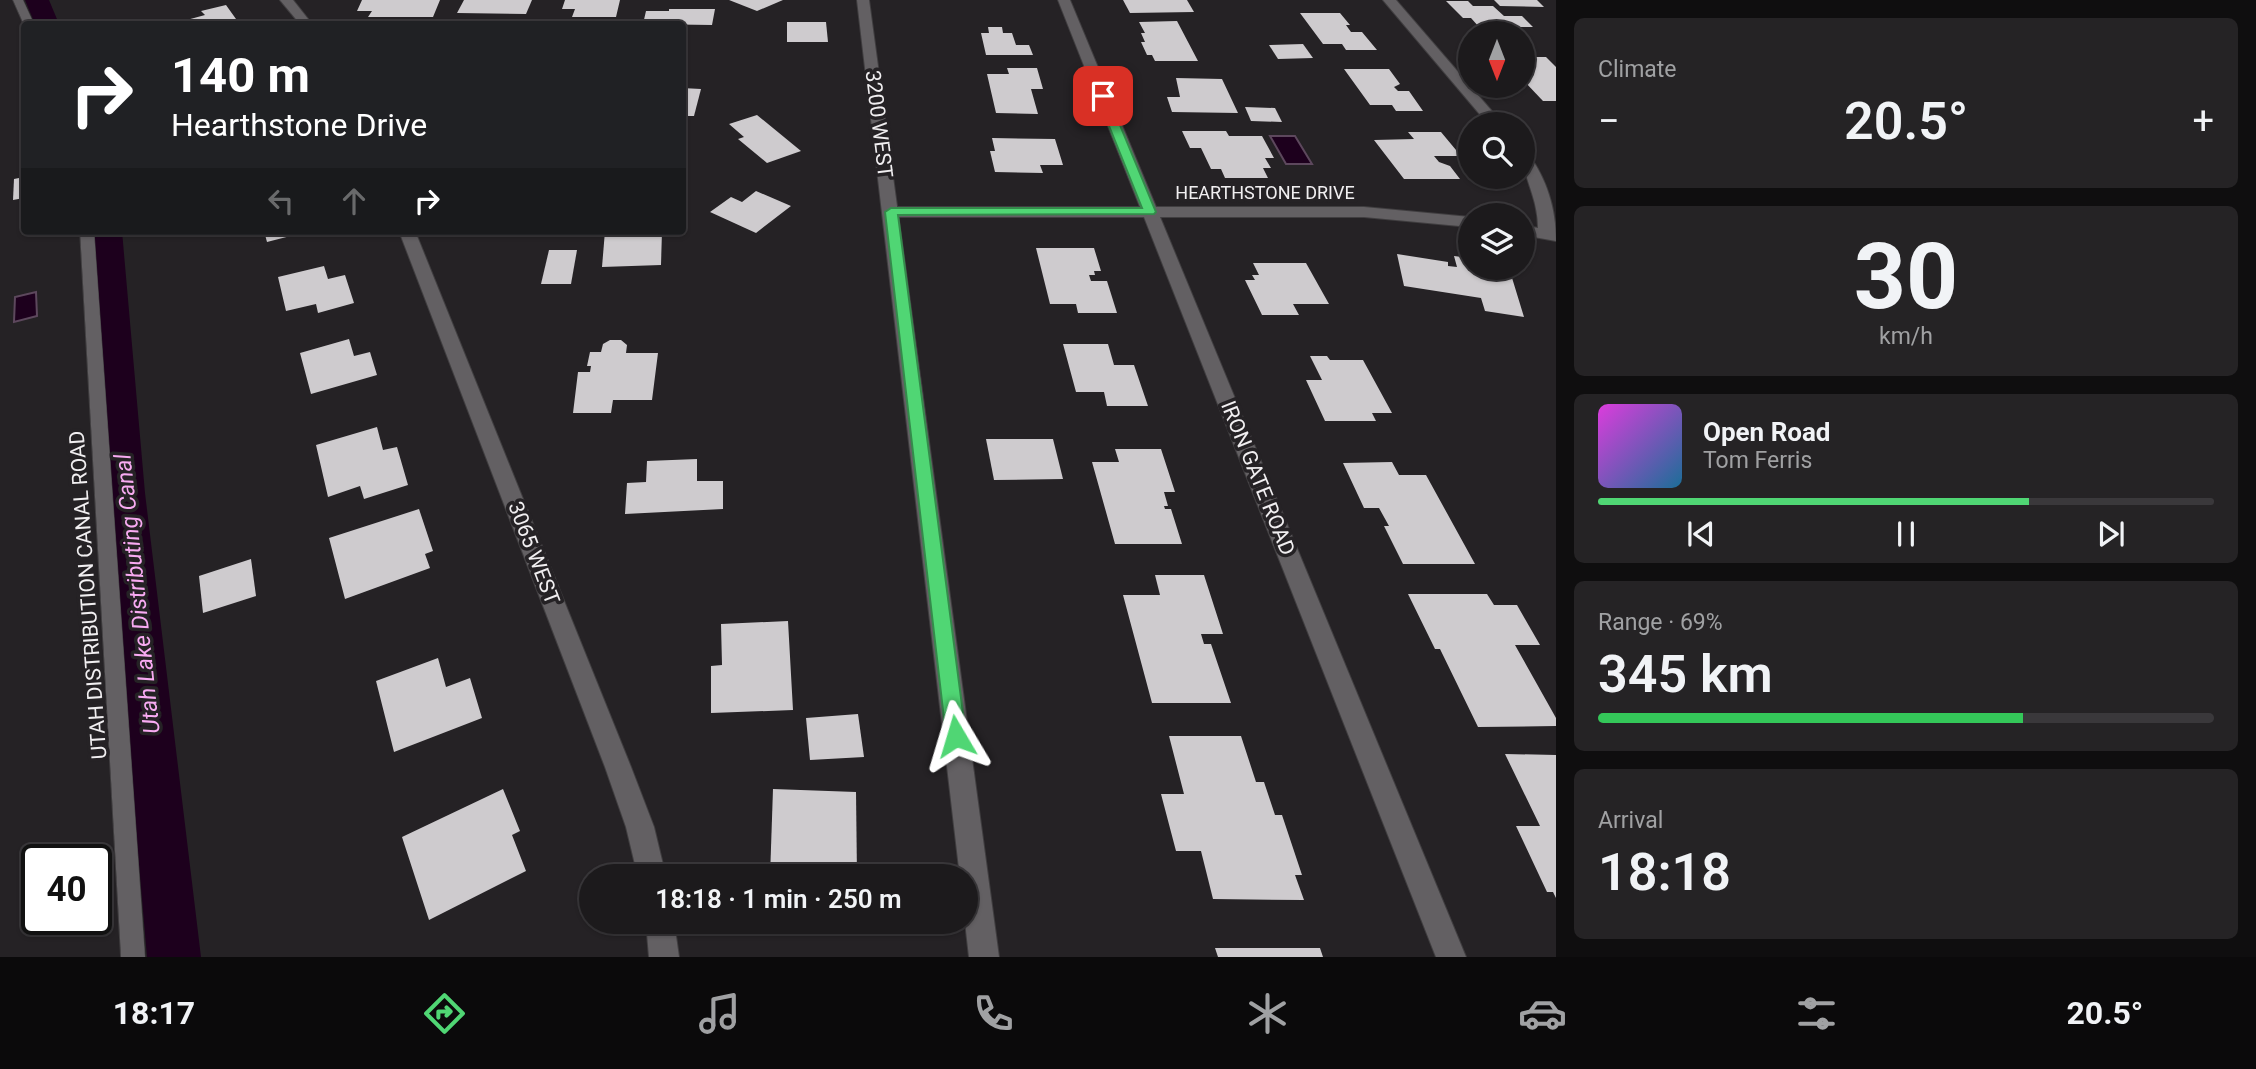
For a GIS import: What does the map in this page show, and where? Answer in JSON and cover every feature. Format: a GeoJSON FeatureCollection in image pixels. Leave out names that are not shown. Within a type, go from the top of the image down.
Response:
{"type":"FeatureCollection","features":[{"type":"Feature","properties":{"kind":"street"},"geometry":{"type":"LineString","coordinates":[[286,0],[304,21]]}},
{"type":"Feature","properties":{"kind":"street","name":"3200 WEST"},"geometry":{"type":"LineString","coordinates":[[863,0],[984,957]]}},
{"type":"Feature","properties":{"kind":"street","name":"IRON GATE ROAD"},"geometry":{"type":"LineString","coordinates":[[1064,0],[1451,957]]}},
{"type":"Feature","properties":{"kind":"street"},"geometry":{"type":"LineString","coordinates":[[1389,0],[1486,112]]}},
{"type":"Feature","properties":{"kind":"street"},"geometry":{"type":"LineString","coordinates":[[1535,174],[1546,199],[1551,235]]}},
{"type":"Feature","properties":{"kind":"street","name":"HEARTHSTONE DRIVE"},"geometry":{"type":"LineString","coordinates":[[891,212],[1364,212],[1458,221]]}},
{"type":"Feature","properties":{"kind":"street","name":"3065 WEST"},"geometry":{"type":"LineString","coordinates":[[409,235],[618,767],[640,827],[649,864]]}},
{"type":"Feature","properties":{"kind":"street"},"geometry":{"type":"LineString","coordinates":[[661,934],[664,957]]}},
{"type":"Feature","properties":{"kind":"lane"},"geometry":{"type":"LineString","coordinates":[[18,0],[28,21]]}},
{"type":"Feature","properties":{"kind":"lane","name":"UTAH DISTRIBUTION CANAL ROAD"},"geometry":{"type":"LineString","coordinates":[[87,235],[133,957]]}},
{"type":"Feature","properties":{"kind":"shaded area"},"geometry":{"type":"Polygon","coordinates":[[[1270,136],[1295,136],[1312,164],[1286,164],[1270,136]]]}},
{"type":"Feature","properties":{"kind":"shaded area"},"geometry":{"type":"Polygon","coordinates":[[[36,292],[37,316],[14,322],[15,297],[36,292]]]}},
{"type":"Feature","properties":{"kind":"building"},"geometry":{"type":"Polygon","coordinates":[[[362,0],[440,0],[433,17],[368,17],[372,11],[357,11],[362,0]]]}},
{"type":"Feature","properties":{"kind":"building"},"geometry":{"type":"Polygon","coordinates":[[[464,0],[532,0],[526,14],[457,13],[464,0]]]}},
{"type":"Feature","properties":{"kind":"building"},"geometry":{"type":"Polygon","coordinates":[[[565,0],[620,0],[616,17],[572,17],[575,9],[562,9],[565,0]]]}},
{"type":"Feature","properties":{"kind":"building"},"geometry":{"type":"Polygon","coordinates":[[[729,0],[783,0],[757,11],[729,0]]]}},
{"type":"Feature","properties":{"kind":"building"},"geometry":{"type":"Polygon","coordinates":[[[1123,0],[1187,0],[1194,12],[1130,13],[1123,0]]]}},
{"type":"Feature","properties":{"kind":"building"},"geometry":{"type":"Polygon","coordinates":[[[1494,0],[1537,0],[1544,7],[1500,6],[1494,0]]]}},
{"type":"Feature","properties":{"kind":"building"},"geometry":{"type":"Polygon","coordinates":[[[1446,1],[1468,1],[1473,6],[1493,6],[1504,16],[1522,16],[1527,21],[1474,21],[1471,18],[1463,18],[1446,1]]]}},
{"type":"Feature","properties":{"kind":"building"},"geometry":{"type":"Polygon","coordinates":[[[226,5],[236,19],[183,21],[205,15],[201,11],[226,5]]]}},
{"type":"Feature","properties":{"kind":"building"},"geometry":{"type":"Polygon","coordinates":[[[715,9],[712,25],[686,25],[686,21],[644,21],[646,11],[715,9]]]}},
{"type":"Feature","properties":{"kind":"building"},"geometry":{"type":"Polygon","coordinates":[[[1300,13],[1340,13],[1350,25],[1346,25],[1351,32],[1362,32],[1377,50],[1346,50],[1342,44],[1323,44],[1300,13]]]}},
{"type":"Feature","properties":{"kind":"building"},"geometry":{"type":"Polygon","coordinates":[[[1177,21],[1198,61],[1155,61],[1152,55],[1147,55],[1141,42],[1145,42],[1141,33],[1145,33],[1139,22],[1177,21]]]}},
{"type":"Feature","properties":{"kind":"building"},"geometry":{"type":"Polygon","coordinates":[[[787,22],[826,22],[828,42],[787,42],[787,22]]]}},
{"type":"Feature","properties":{"kind":"building"},"geometry":{"type":"Polygon","coordinates":[[[988,27],[1002,27],[1003,33],[1012,33],[1016,45],[1029,45],[1033,55],[986,55],[981,33],[989,33],[988,27]]]}},
{"type":"Feature","properties":{"kind":"building"},"geometry":{"type":"Polygon","coordinates":[[[1303,44],[1313,58],[1278,59],[1269,45],[1303,44]]]}},
{"type":"Feature","properties":{"kind":"building"},"geometry":{"type":"Polygon","coordinates":[[[1535,57],[1546,57],[1556,67],[1556,101],[1543,101],[1535,93],[1535,57]]]}},
{"type":"Feature","properties":{"kind":"building"},"geometry":{"type":"Polygon","coordinates":[[[1007,68],[1037,68],[1043,89],[1031,89],[1038,114],[996,113],[987,74],[1009,74],[1007,68]]]}},
{"type":"Feature","properties":{"kind":"building"},"geometry":{"type":"Polygon","coordinates":[[[1344,69],[1389,69],[1400,84],[1394,87],[1398,91],[1409,91],[1423,111],[1396,111],[1392,105],[1370,105],[1344,69]]]}},
{"type":"Feature","properties":{"kind":"building"},"geometry":{"type":"Polygon","coordinates":[[[1176,78],[1222,79],[1238,113],[1172,112],[1167,97],[1180,97],[1176,78]]]}},
{"type":"Feature","properties":{"kind":"building"},"geometry":{"type":"Polygon","coordinates":[[[686,88],[701,89],[694,116],[686,116],[686,88]]]}},
{"type":"Feature","properties":{"kind":"building"},"geometry":{"type":"Polygon","coordinates":[[[1245,107],[1275,108],[1282,122],[1251,121],[1245,107]]]}},
{"type":"Feature","properties":{"kind":"building"},"geometry":{"type":"Polygon","coordinates":[[[757,115],[801,151],[767,163],[738,139],[744,137],[729,124],[757,115]]]}},
{"type":"Feature","properties":{"kind":"building"},"geometry":{"type":"Polygon","coordinates":[[[1182,131],[1226,131],[1229,136],[1262,136],[1274,158],[1265,158],[1271,168],[1263,168],[1268,178],[1225,178],[1221,169],[1211,169],[1201,148],[1190,148],[1182,131]]]}},
{"type":"Feature","properties":{"kind":"building"},"geometry":{"type":"Polygon","coordinates":[[[1408,132],[1441,132],[1458,156],[1434,156],[1439,162],[1450,166],[1458,179],[1404,179],[1374,140],[1414,139],[1408,132]]]}},
{"type":"Feature","properties":{"kind":"building"},"geometry":{"type":"Polygon","coordinates":[[[992,138],[1055,139],[1063,165],[1040,165],[1043,173],[995,172],[990,151],[995,151],[992,138]]]}},
{"type":"Feature","properties":{"kind":"building"},"geometry":{"type":"Polygon","coordinates":[[[21,178],[21,199],[13,200],[14,179],[21,178]]]}},
{"type":"Feature","properties":{"kind":"building"},"geometry":{"type":"Polygon","coordinates":[[[756,191],[791,206],[756,233],[710,212],[731,197],[742,202],[756,191]]]}},
{"type":"Feature","properties":{"kind":"building"},"geometry":{"type":"Polygon","coordinates":[[[265,235],[294,235],[267,242],[265,235]]]}},
{"type":"Feature","properties":{"kind":"building"},"geometry":{"type":"Polygon","coordinates":[[[605,235],[662,235],[661,265],[602,267],[605,235]]]}},
{"type":"Feature","properties":{"kind":"building"},"geometry":{"type":"Polygon","coordinates":[[[1036,248],[1094,248],[1101,271],[1094,271],[1095,275],[1089,275],[1091,281],[1107,281],[1117,313],[1078,313],[1076,304],[1050,304],[1036,248]]]}},
{"type":"Feature","properties":{"kind":"building"},"geometry":{"type":"Polygon","coordinates":[[[549,250],[577,250],[571,284],[541,284],[549,250]]]}},
{"type":"Feature","properties":{"kind":"building"},"geometry":{"type":"Polygon","coordinates":[[[1397,254],[1448,262],[1448,266],[1457,267],[1454,256],[1458,256],[1458,280],[1513,280],[1524,317],[1485,311],[1481,298],[1404,286],[1397,254]]]}},
{"type":"Feature","properties":{"kind":"building"},"geometry":{"type":"Polygon","coordinates":[[[1253,263],[1306,263],[1329,304],[1293,304],[1299,315],[1262,315],[1245,280],[1255,280],[1252,275],[1259,275],[1253,263]]]}},
{"type":"Feature","properties":{"kind":"building"},"geometry":{"type":"Polygon","coordinates":[[[324,266],[328,279],[345,275],[354,303],[318,313],[316,304],[286,311],[278,277],[324,266]]]}},
{"type":"Feature","properties":{"kind":"building"},"geometry":{"type":"Polygon","coordinates":[[[349,339],[354,356],[370,352],[377,375],[311,394],[300,353],[349,339]]]}},
{"type":"Feature","properties":{"kind":"building"},"geometry":{"type":"Polygon","coordinates":[[[610,340],[621,340],[627,345],[626,353],[658,353],[652,400],[613,400],[611,413],[573,413],[578,372],[590,372],[591,366],[587,366],[590,352],[601,352],[603,344],[610,340]]]}},
{"type":"Feature","properties":{"kind":"building"},"geometry":{"type":"Polygon","coordinates":[[[1063,344],[1108,344],[1114,365],[1134,365],[1148,406],[1107,406],[1104,392],[1076,392],[1063,344]]]}},
{"type":"Feature","properties":{"kind":"building"},"geometry":{"type":"Polygon","coordinates":[[[1310,356],[1327,356],[1330,360],[1363,360],[1392,413],[1372,413],[1376,421],[1325,421],[1306,380],[1322,380],[1310,356]]]}},
{"type":"Feature","properties":{"kind":"building"},"geometry":{"type":"Polygon","coordinates":[[[377,427],[383,450],[397,447],[408,485],[364,499],[360,486],[328,497],[316,445],[377,427]]]}},
{"type":"Feature","properties":{"kind":"building"},"geometry":{"type":"Polygon","coordinates":[[[986,439],[1053,439],[1063,479],[994,480],[986,439]]]}},
{"type":"Feature","properties":{"kind":"building"},"geometry":{"type":"Polygon","coordinates":[[[1115,449],[1161,449],[1175,492],[1164,492],[1168,506],[1164,506],[1165,509],[1171,509],[1182,544],[1115,544],[1092,462],[1119,462],[1115,449]]]}},
{"type":"Feature","properties":{"kind":"building"},"geometry":{"type":"Polygon","coordinates":[[[697,459],[697,481],[723,481],[723,509],[625,514],[627,483],[646,482],[647,461],[697,459]]]}},
{"type":"Feature","properties":{"kind":"building"},"geometry":{"type":"Polygon","coordinates":[[[1392,462],[1399,475],[1426,475],[1475,564],[1403,564],[1384,526],[1389,526],[1379,508],[1364,508],[1343,463],[1392,462]]]}},
{"type":"Feature","properties":{"kind":"building"},"geometry":{"type":"Polygon","coordinates":[[[419,509],[433,551],[425,554],[430,568],[345,599],[329,538],[419,509]]]}},
{"type":"Feature","properties":{"kind":"building"},"geometry":{"type":"Polygon","coordinates":[[[251,559],[256,596],[203,613],[199,576],[251,559]]]}},
{"type":"Feature","properties":{"kind":"building"},"geometry":{"type":"Polygon","coordinates":[[[1155,575],[1204,575],[1223,634],[1201,634],[1204,644],[1211,644],[1231,703],[1152,703],[1123,595],[1160,595],[1155,575]]]}},
{"type":"Feature","properties":{"kind":"building"},"geometry":{"type":"Polygon","coordinates":[[[1408,594],[1487,594],[1494,605],[1517,605],[1540,645],[1515,645],[1556,718],[1556,726],[1478,727],[1440,649],[1435,649],[1408,594]]]}},
{"type":"Feature","properties":{"kind":"building"},"geometry":{"type":"Polygon","coordinates":[[[788,621],[793,710],[711,713],[711,666],[722,665],[721,624],[788,621]]]}},
{"type":"Feature","properties":{"kind":"building"},"geometry":{"type":"Polygon","coordinates":[[[438,658],[446,687],[470,678],[482,718],[394,752],[376,681],[438,658]]]}},
{"type":"Feature","properties":{"kind":"building"},"geometry":{"type":"Polygon","coordinates":[[[858,714],[864,757],[810,760],[806,718],[858,714]]]}},
{"type":"Feature","properties":{"kind":"building"},"geometry":{"type":"Polygon","coordinates":[[[1169,736],[1241,736],[1256,782],[1264,782],[1275,815],[1282,815],[1302,875],[1295,875],[1304,900],[1213,899],[1201,851],[1176,851],[1161,794],[1184,794],[1169,736]]]}},
{"type":"Feature","properties":{"kind":"building"},"geometry":{"type":"Polygon","coordinates":[[[1505,754],[1556,755],[1556,898],[1553,892],[1547,892],[1516,826],[1540,826],[1505,754]]]}},
{"type":"Feature","properties":{"kind":"building"},"geometry":{"type":"Polygon","coordinates":[[[503,789],[520,831],[512,835],[526,871],[429,920],[402,837],[503,789]]]}},
{"type":"Feature","properties":{"kind":"building"},"geometry":{"type":"Polygon","coordinates":[[[773,789],[856,792],[857,864],[770,864],[773,789]]]}},
{"type":"Feature","properties":{"kind":"building"},"geometry":{"type":"Polygon","coordinates":[[[1215,948],[1320,948],[1323,957],[1218,957],[1215,948]]]}},
{"type":"Feature","properties":{"kind":"waterway","name":"Utah Lake Distributing Canal"},"geometry":{"type":"LineString","coordinates":[[37,0],[46,21]]}},
{"type":"Feature","properties":{"kind":"waterway","name":"Utah Lake Distributing Canal"},"geometry":{"type":"LineString","coordinates":[[107,235],[126,493],[174,957]]}},
{"type":"Feature","properties":{"kind":"route"},"geometry":{"type":"LineString","coordinates":[[956,736],[891,212],[1150,212],[1103,96]]}}]}
